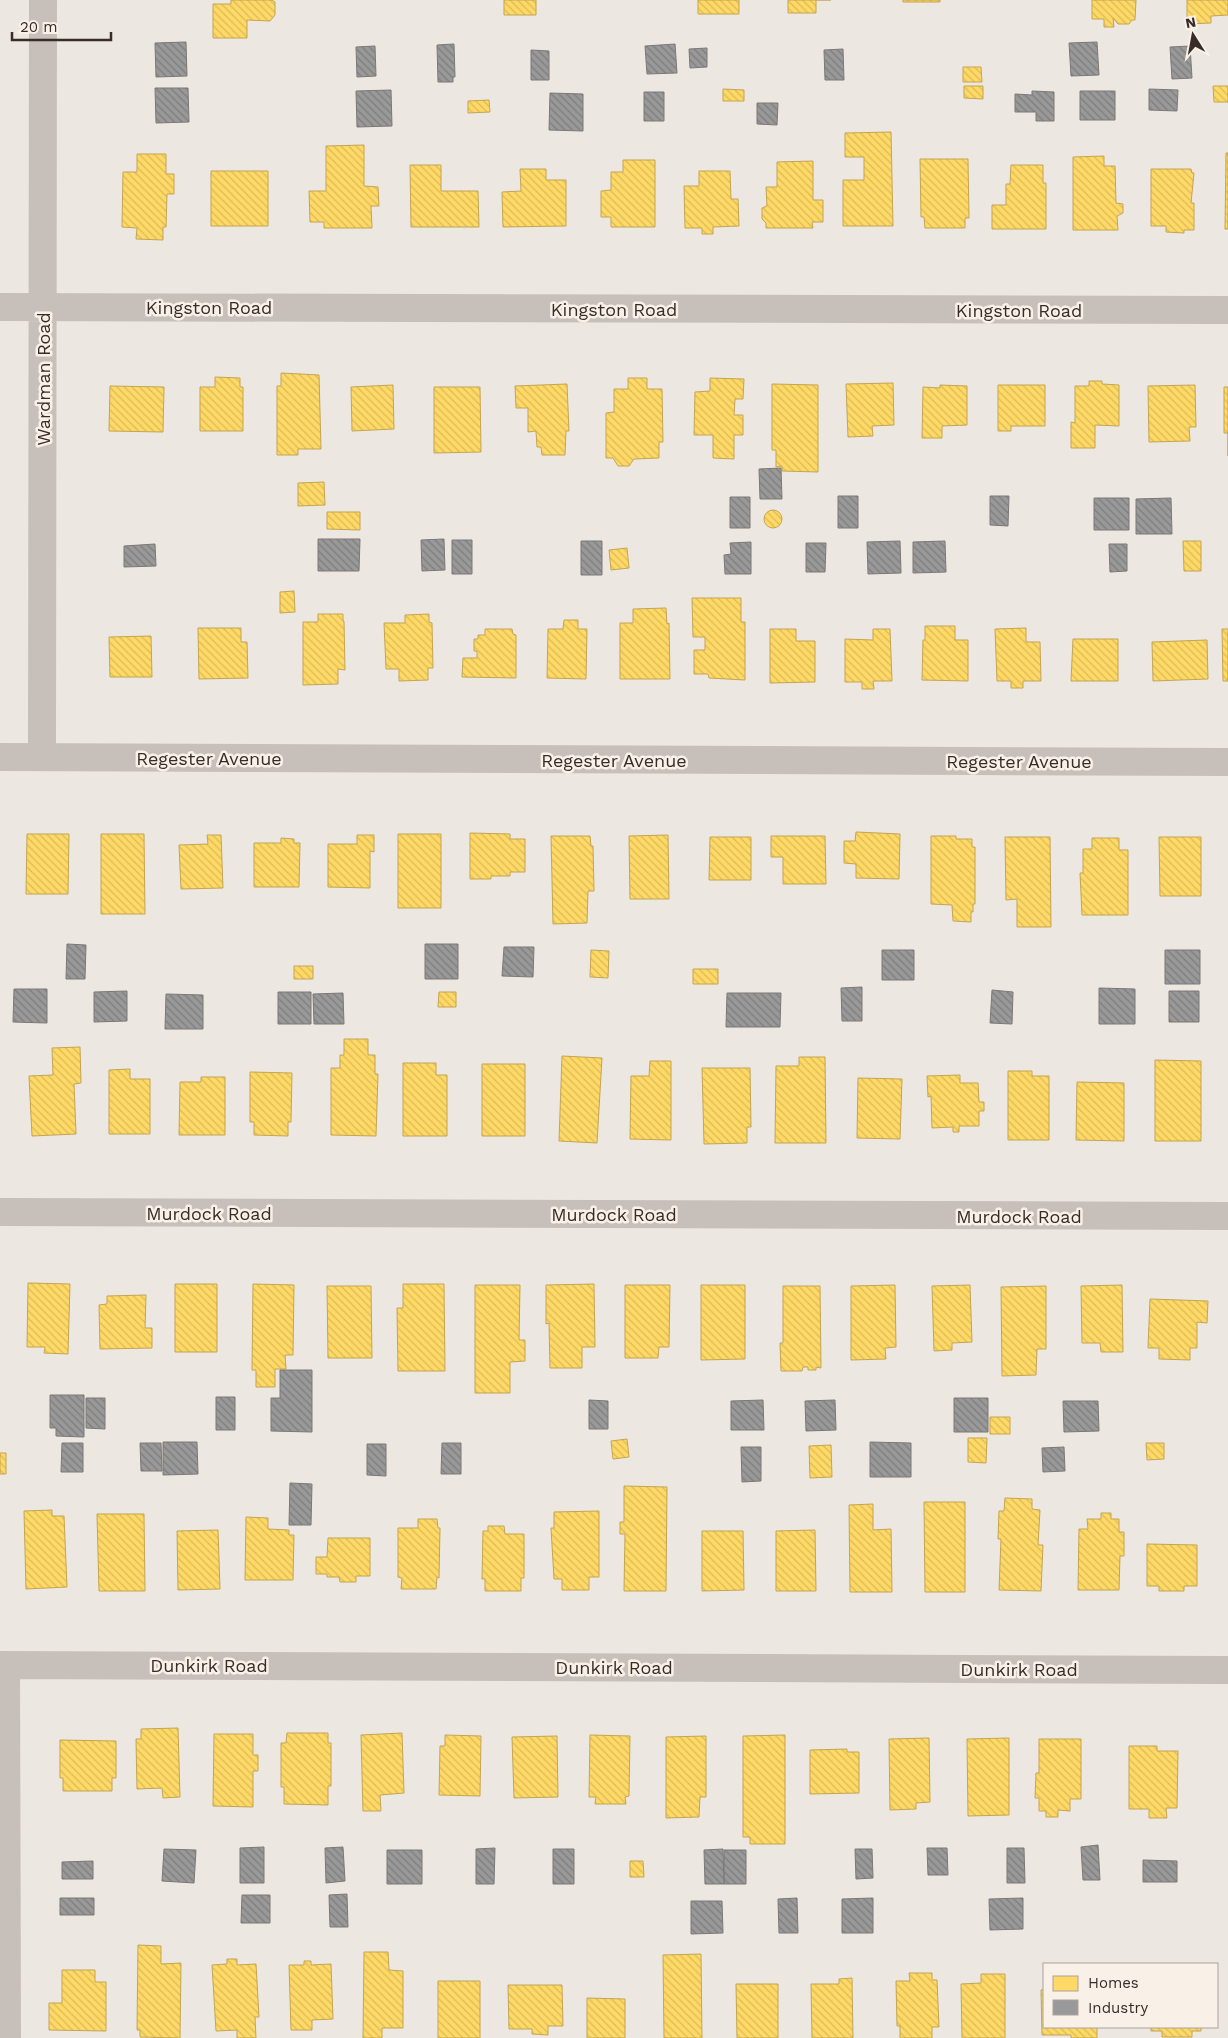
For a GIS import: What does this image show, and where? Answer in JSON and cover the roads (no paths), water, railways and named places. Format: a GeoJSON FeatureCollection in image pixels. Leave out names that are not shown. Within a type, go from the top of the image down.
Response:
{"type":"FeatureCollection","features":[{"type":"Feature","properties":{"kind":"street","name":"Wardman Road"},"geometry":{"type":"LineString","coordinates":[[42,757],[43,0]]}},
{"type":"Feature","properties":{"kind":"street","name":"Kingston Road"},"geometry":{"type":"LineString","coordinates":[[0,307],[1228,310]]}},
{"type":"Feature","properties":{"kind":"street","name":"Regester Avenue"},"geometry":{"type":"LineString","coordinates":[[0,757],[1228,762]]}},
{"type":"Feature","properties":{"kind":"street","name":"Murdock Road"},"geometry":{"type":"LineString","coordinates":[[0,1212],[1228,1216]]}},
{"type":"Feature","properties":{"kind":"street","name":"Dunkirk Road"},"geometry":{"type":"LineString","coordinates":[[3,1665],[1228,1670]]}},
{"type":"Feature","properties":{"kind":"street"},"geometry":{"type":"LineString","coordinates":[[3,1665],[7,2038]]}}]}
